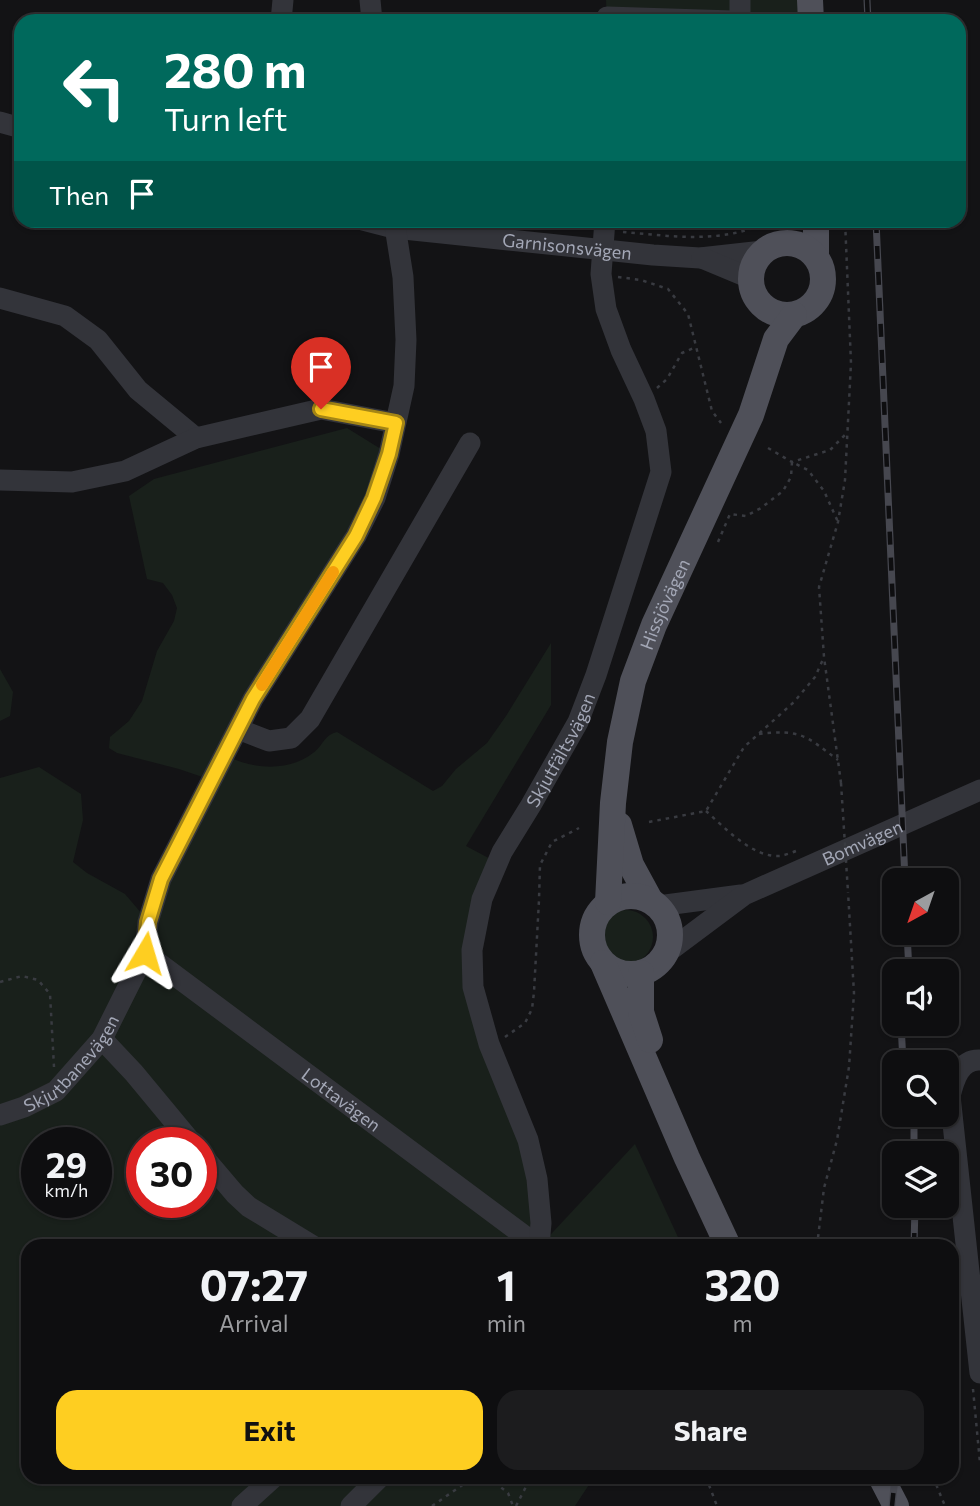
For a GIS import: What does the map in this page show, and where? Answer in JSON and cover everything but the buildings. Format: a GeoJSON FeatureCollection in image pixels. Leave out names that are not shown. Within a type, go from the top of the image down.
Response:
{"type":"FeatureCollection","features":[{"type":"Feature","properties":{"kind":"main road"},"geometry":{"type":"LineString","coordinates":[[816,228],[816,256]]}},
{"type":"Feature","properties":{"kind":"main road"},"geometry":{"type":"LineString","coordinates":[[769,238],[793,243],[816,256],[821,264],[824,280],[816,302],[794,315],[777,314],[762,306],[754,295],[750,278],[752,268],[769,238]]}},
{"type":"Feature","properties":{"kind":"main road","name":"Hissjövägen"},"geometry":{"type":"LineString","coordinates":[[751,415],[762,306]]}},
{"type":"Feature","properties":{"kind":"main road","name":"Hissjövägen"},"geometry":{"type":"LineString","coordinates":[[608,902],[613,803],[620,742],[633,681],[654,625],[751,415],[776,339],[794,315]]}},
{"type":"Feature","properties":{"kind":"main road","name":"Hissjövägen"},"geometry":{"type":"LineString","coordinates":[[613,803],[631,866],[654,903]]}},
{"type":"Feature","properties":{"kind":"main road"},"geometry":{"type":"LineString","coordinates":[[603,963],[617,972],[630,974],[641,973],[655,966],[670,943],[665,914],[654,903],[640,896],[621,896],[608,902],[599,910],[593,921],[591,933],[594,950],[603,963],[725,1239]]}},
{"type":"Feature","properties":{"kind":"main road"},"geometry":{"type":"LineString","coordinates":[[641,973],[641,1012],[687,1158]]}},
{"type":"Feature","properties":{"kind":"main road"},"geometry":{"type":"LineString","coordinates":[[885,1484],[896,1506]]}},
{"type":"Feature","properties":{"kind":"street","name":"Skjutbanevägen"},"geometry":{"type":"LineString","coordinates":[[0,1115],[24,1107],[55,1091],[102,1039],[145,953],[148,922],[161,879],[253,699],[356,536],[374,498],[389,454],[404,386],[406,340],[403,277],[395,228]]}},
{"type":"Feature","properties":{"kind":"street","name":"Garnisonsvägen"},"geometry":{"type":"LineString","coordinates":[[478,228],[604,234],[700,258],[750,278]]}},
{"type":"Feature","properties":{"kind":"street","name":"Skjutfältsvägen"},"geometry":{"type":"LineString","coordinates":[[540,1239],[537,1179],[528,1140],[489,1044],[473,986],[472,950],[482,899],[502,852],[578,722],[596,675],[661,472],[656,431],[606,309],[601,274],[604,234]]}},
{"type":"Feature","properties":{"kind":"street","name":"Garnisonsvägen"},"geometry":{"type":"LineString","coordinates":[[700,258],[769,238]]}},
{"type":"Feature","properties":{"kind":"street"},"geometry":{"type":"LineString","coordinates":[[0,298],[65,316],[99,340],[138,390],[196,438]]}},
{"type":"Feature","properties":{"kind":"street"},"geometry":{"type":"LineString","coordinates":[[0,480],[72,482],[125,471],[196,438],[321,409],[396,423]]}},
{"type":"Feature","properties":{"kind":"street"},"geometry":{"type":"LineString","coordinates":[[238,729],[269,741],[291,738],[310,719],[470,443]]}},
{"type":"Feature","properties":{"kind":"street","name":"Bomvägen"},"geometry":{"type":"LineString","coordinates":[[665,954],[744,895],[980,790]]}},
{"type":"Feature","properties":{"kind":"street","name":"Bomvägen"},"geometry":{"type":"LineString","coordinates":[[654,903],[744,895]]}},
{"type":"Feature","properties":{"kind":"street","name":"Lottavägen"},"geometry":{"type":"LineString","coordinates":[[145,953],[530,1239]]}},
{"type":"Feature","properties":{"kind":"street"},"geometry":{"type":"LineString","coordinates":[[102,1039],[179,1127]]}},
{"type":"Feature","properties":{"kind":"street"},"geometry":{"type":"LineString","coordinates":[[980,1060],[964,1065],[956,1074],[950,1096],[976,1305],[980,1373]]}},
{"type":"Feature","properties":{"kind":"street"},"geometry":{"type":"LineString","coordinates":[[217,1173],[249,1207],[302,1239]]}},
{"type":"Feature","properties":{"kind":"street"},"geometry":{"type":"LineString","coordinates":[[242,1506],[266,1484]]}},
{"type":"Feature","properties":{"kind":"street"},"geometry":{"type":"LineString","coordinates":[[351,1506],[373,1484]]}},
{"type":"Feature","properties":{"kind":"path"},"geometry":{"type":"LineString","coordinates":[[604,234],[705,237],[736,234],[757,228],[769,238]]}},
{"type":"Feature","properties":{"kind":"path"},"geometry":{"type":"LineString","coordinates":[[818,1239],[824,1188],[837,1140],[849,1067],[854,993],[841,783],[824,657],[819,587],[838,522],[845,481],[851,363],[845,228]]}},
{"type":"Feature","properties":{"kind":"path"},"geometry":{"type":"LineString","coordinates":[[601,274],[640,280],[668,289],[688,314],[712,411],[722,423]]}},
{"type":"Feature","properties":{"kind":"path"},"geometry":{"type":"LineString","coordinates":[[644,399],[667,379],[682,353],[696,348]]}},
{"type":"Feature","properties":{"kind":"path"},"geometry":{"type":"LineString","coordinates":[[792,462],[830,450],[848,432]]}},
{"type":"Feature","properties":{"kind":"path"},"geometry":{"type":"LineString","coordinates":[[768,449],[808,470],[824,491],[838,522]]}},
{"type":"Feature","properties":{"kind":"path"},"geometry":{"type":"LineString","coordinates":[[718,542],[730,514],[746,516],[783,491],[790,477],[792,462]]}},
{"type":"Feature","properties":{"kind":"path"},"geometry":{"type":"LineString","coordinates":[[649,822],[706,811],[744,747],[793,702],[815,677],[824,657]]}},
{"type":"Feature","properties":{"kind":"path"},"geometry":{"type":"LineString","coordinates":[[758,734],[782,731],[795,733],[810,739],[838,760]]}},
{"type":"Feature","properties":{"kind":"path"},"geometry":{"type":"LineString","coordinates":[[706,811],[737,838],[762,853],[780,856],[797,851]]}},
{"type":"Feature","properties":{"kind":"path"},"geometry":{"type":"LineString","coordinates":[[489,1044],[508,1036],[526,1023],[532,1009],[540,865],[552,842],[579,828]]}},
{"type":"Feature","properties":{"kind":"path"},"geometry":{"type":"LineString","coordinates":[[835,836],[847,831]]}},
{"type":"Feature","properties":{"kind":"path"},"geometry":{"type":"LineString","coordinates":[[0,982],[22,976],[38,980],[50,994],[55,1091]]}},
{"type":"Feature","properties":{"kind":"path"},"geometry":{"type":"LineString","coordinates":[[432,1506],[464,1484]]}},
{"type":"Feature","properties":{"kind":"path"},"geometry":{"type":"LineString","coordinates":[[497,1484],[508,1493],[514,1506]]}},
{"type":"Feature","properties":{"kind":"path"},"geometry":{"type":"LineString","coordinates":[[514,1506],[527,1484]]}},
{"type":"Feature","properties":{"kind":"path"},"geometry":{"type":"LineString","coordinates":[[709,1484],[717,1506]]}},
{"type":"Feature","properties":{"kind":"path"},"geometry":{"type":"LineString","coordinates":[[936,1484],[945,1506]]}},
{"type":"Feature","properties":{"kind":"shaded area"},"geometry":{"type":"Polygon","coordinates":[[[606,0],[810,0],[811,14],[607,14],[606,0]]]}},
{"type":"Feature","properties":{"kind":"shaded area"},"geometry":{"type":"Polygon","coordinates":[[[347,428],[389,454],[225,754],[257,766],[281,766],[304,759],[337,732],[433,791],[442,786],[456,769],[487,743],[551,643],[551,705],[466,846],[498,863],[472,950],[528,1140],[539,1239],[21,1239],[21,1484],[589,1484],[575,1506],[0,1506],[0,778],[39,767],[81,794],[83,820],[73,862],[125,894],[148,921],[217,782],[117,753],[109,748],[110,737],[129,721],[142,701],[157,651],[174,621],[177,608],[163,583],[147,579],[129,496],[154,479],[347,428]]]}},
{"type":"Feature","properties":{"kind":"shaded area"},"geometry":{"type":"Polygon","coordinates":[[[0,669],[13,692],[10,716],[0,721],[0,669]]]}},
{"type":"Feature","properties":{"kind":"shaded area"},"geometry":{"type":"Polygon","coordinates":[[[626,910],[645,918],[653,937],[645,956],[626,964],[607,956],[599,937],[607,918],[626,910]]]}},
{"type":"Feature","properties":{"kind":"shaded area"},"geometry":{"type":"Polygon","coordinates":[[[635,1144],[679,1239],[547,1239],[635,1144]]]}},
{"type":"Feature","properties":{"kind":"railway"},"geometry":{"type":"LineString","coordinates":[[867,0],[868,14]]}},
{"type":"Feature","properties":{"kind":"railway"},"geometry":{"type":"LineString","coordinates":[[876,228],[904,868]]}},
{"type":"Feature","properties":{"kind":"railway"},"geometry":{"type":"LineString","coordinates":[[908,945],[908,959]]}},
{"type":"Feature","properties":{"kind":"railway"},"geometry":{"type":"LineString","coordinates":[[902,1036],[902,1050]]}},
{"type":"Feature","properties":{"kind":"railway"},"geometry":{"type":"LineString","coordinates":[[914,1127],[914,1141]]}},
{"type":"Feature","properties":{"kind":"railway"},"geometry":{"type":"LineString","coordinates":[[914,1239],[915,1218]]}},
{"type":"Feature","properties":{"kind":"railway"},"geometry":{"type":"LineString","coordinates":[[892,1506],[894,1484]]}},
{"type":"Feature","properties":{"kind":"slow traffic"},"geometry":{"type":"LineString","coordinates":[[262,685],[333,572]]}},
{"type":"Feature","properties":{"kind":"route"},"geometry":{"type":"LineString","coordinates":[[145,953],[148,922],[161,879],[253,699],[356,536],[374,498],[389,454],[396,423],[321,409]]}}]}
